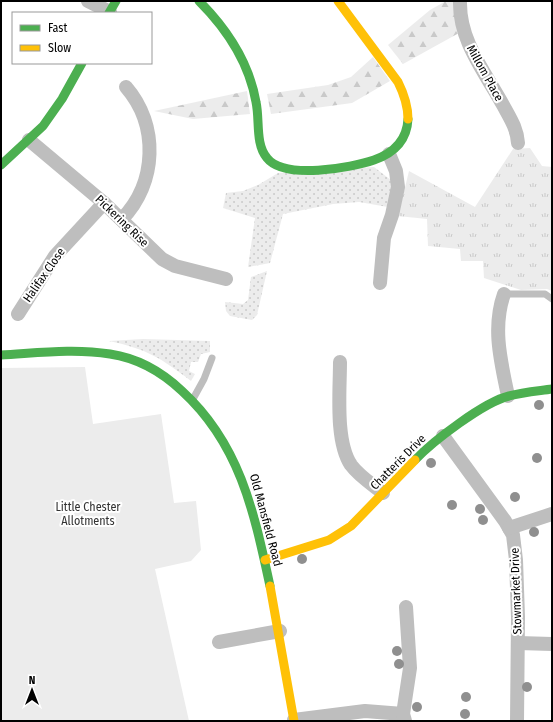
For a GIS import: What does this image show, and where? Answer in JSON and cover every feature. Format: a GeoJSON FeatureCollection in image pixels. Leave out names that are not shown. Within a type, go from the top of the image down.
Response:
{"type":"FeatureCollection","features":[{"type":"Feature","properties":{"kind":"street"},"geometry":{"type":"LineString","coordinates":[[88,1],[108,12]]}},
{"type":"Feature","properties":{"kind":"street"},"geometry":{"type":"LineString","coordinates":[[110,12],[116,1]]}},
{"type":"Feature","properties":{"kind":"street"},"geometry":{"type":"LineString","coordinates":[[199,1],[216,18],[232,39],[250,76],[256,99],[261,145],[269,161],[283,170],[296,171],[336,168],[368,163],[389,154],[408,131],[409,116],[406,101],[398,82],[338,1]]}},
{"type":"Feature","properties":{"kind":"street","name":"Millom Place"},"geometry":{"type":"LineString","coordinates":[[460,1],[462,27],[468,42],[514,124],[518,143]]}},
{"type":"Feature","properties":{"kind":"street"},"geometry":{"type":"LineString","coordinates":[[1,165],[43,126],[62,99],[81,64]]}},
{"type":"Feature","properties":{"kind":"street"},"geometry":{"type":"LineString","coordinates":[[122,219],[132,209],[141,193],[148,175],[150,159],[149,139],[145,122],[134,96],[126,87]]}},
{"type":"Feature","properties":{"kind":"street","name":"Pickering Rise"},"geometry":{"type":"LineString","coordinates":[[29,140],[122,219],[162,259],[175,266],[226,279]]}},
{"type":"Feature","properties":{"kind":"street"},"geometry":{"type":"LineString","coordinates":[[380,283],[384,238],[392,215],[398,187],[396,171],[389,154]]}},
{"type":"Feature","properties":{"kind":"street","name":"Halifax Close"},"geometry":{"type":"LineString","coordinates":[[18,314],[55,256],[104,203]]}},
{"type":"Feature","properties":{"kind":"street"},"geometry":{"type":"LineString","coordinates":[[504,294],[499,308],[498,346],[508,396]]}},
{"type":"Feature","properties":{"kind":"street","name":"Old Mansfield Road"},"geometry":{"type":"LineString","coordinates":[[1,355],[87,352],[123,356],[149,366],[192,399],[217,429],[240,472],[254,515],[280,631],[294,721]]}},
{"type":"Feature","properties":{"kind":"street"},"geometry":{"type":"LineString","coordinates":[[340,362],[343,446],[354,469],[383,494]]}},
{"type":"Feature","properties":{"kind":"street","name":"Chatteris Drive"},"geometry":{"type":"LineString","coordinates":[[265,560],[318,544],[338,535],[351,526],[416,458],[443,436],[480,410],[508,396],[552,389]]}},
{"type":"Feature","properties":{"kind":"street","name":"Stowmarket Drive"},"geometry":{"type":"LineString","coordinates":[[443,436],[510,528],[515,545],[518,643],[517,721]]}},
{"type":"Feature","properties":{"kind":"street"},"geometry":{"type":"LineString","coordinates":[[510,528],[552,514]]}},
{"type":"Feature","properties":{"kind":"street"},"geometry":{"type":"LineString","coordinates":[[294,721],[365,710],[404,718],[410,668],[406,607]]}},
{"type":"Feature","properties":{"kind":"street"},"geometry":{"type":"LineString","coordinates":[[219,642],[280,631]]}},
{"type":"Feature","properties":{"kind":"street"},"geometry":{"type":"LineString","coordinates":[[518,643],[552,644]]}},
{"type":"Feature","properties":{"kind":"lane"},"geometry":{"type":"LineString","coordinates":[[504,294],[545,294],[552,299]]}},
{"type":"Feature","properties":{"kind":"lane"},"geometry":{"type":"LineString","coordinates":[[192,399],[204,379],[212,358]]}},
{"type":"Feature","properties":{"kind":"green space"},"geometry":{"type":"Polygon","coordinates":[[[446,1],[454,1],[459,33],[403,64],[388,45],[430,10],[446,1]]]}},
{"type":"Feature","properties":{"kind":"green space"},"geometry":{"type":"Polygon","coordinates":[[[373,57],[390,81],[352,103],[271,114],[267,94],[328,85],[351,77],[373,57]]]}},
{"type":"Feature","properties":{"kind":"green space"},"geometry":{"type":"Polygon","coordinates":[[[247,91],[250,114],[193,119],[154,111],[247,91]]]}},
{"type":"Feature","properties":{"kind":"green space"},"geometry":{"type":"Polygon","coordinates":[[[530,148],[542,166],[552,167],[552,291],[547,289],[521,290],[484,278],[483,261],[461,261],[460,249],[428,246],[427,219],[398,216],[409,171],[475,207],[513,149],[530,148]]]}},
{"type":"Feature","properties":{"kind":"green space"},"geometry":{"type":"Polygon","coordinates":[[[374,167],[396,184],[388,207],[359,202],[333,204],[283,214],[270,263],[248,267],[255,218],[223,208],[226,193],[243,191],[258,185],[278,173],[374,167]]]}},
{"type":"Feature","properties":{"kind":"green space"},"geometry":{"type":"Polygon","coordinates":[[[267,271],[257,315],[252,320],[230,316],[226,311],[225,302],[243,304],[248,300],[251,277],[267,271]]]}},
{"type":"Feature","properties":{"kind":"green space"},"geometry":{"type":"Polygon","coordinates":[[[143,339],[210,341],[210,352],[201,354],[198,362],[191,362],[189,371],[195,374],[191,381],[153,355],[134,347],[109,341],[143,339]]]}},
{"type":"Feature","properties":{"kind":"green space","name":"Little Chester Allotments"},"geometry":{"type":"Polygon","coordinates":[[[85,367],[93,424],[161,414],[174,503],[196,501],[201,550],[191,561],[155,569],[189,721],[1,721],[1,368],[85,367]]]}},
{"type":"Feature","properties":{"kind":"traffic: fast"},"geometry":{"type":"LineString","coordinates":[[110,12],[116,1]]}},
{"type":"Feature","properties":{"kind":"traffic: fast"},"geometry":{"type":"LineString","coordinates":[[199,1],[219,23],[242,60],[253,87],[261,146],[267,158],[276,165],[288,169],[318,170],[335,169],[374,160],[388,154],[398,145],[405,133],[408,119]]}},
{"type":"Feature","properties":{"kind":"traffic: fast"},"geometry":{"type":"LineString","coordinates":[[1,165],[43,126],[62,99],[81,64]]}},
{"type":"Feature","properties":{"kind":"traffic: fast"},"geometry":{"type":"LineString","coordinates":[[1,355],[69,351],[110,354],[139,362],[158,372],[174,384],[202,412],[218,433],[231,456],[242,481],[258,532],[270,586]]}},
{"type":"Feature","properties":{"kind":"traffic: fast"},"geometry":{"type":"LineString","coordinates":[[415,460],[459,423],[486,406],[509,396],[552,389]]}},
{"type":"Feature","properties":{"kind":"traffic: slow"},"geometry":{"type":"LineString","coordinates":[[338,1],[398,82],[405,100],[408,119]]}},
{"type":"Feature","properties":{"kind":"traffic: slow"},"geometry":{"type":"LineString","coordinates":[[265,560],[329,540],[351,526],[415,460]]}},
{"type":"Feature","properties":{"kind":"traffic: slow"},"geometry":{"type":"LineString","coordinates":[[270,586],[294,721]]}}]}
